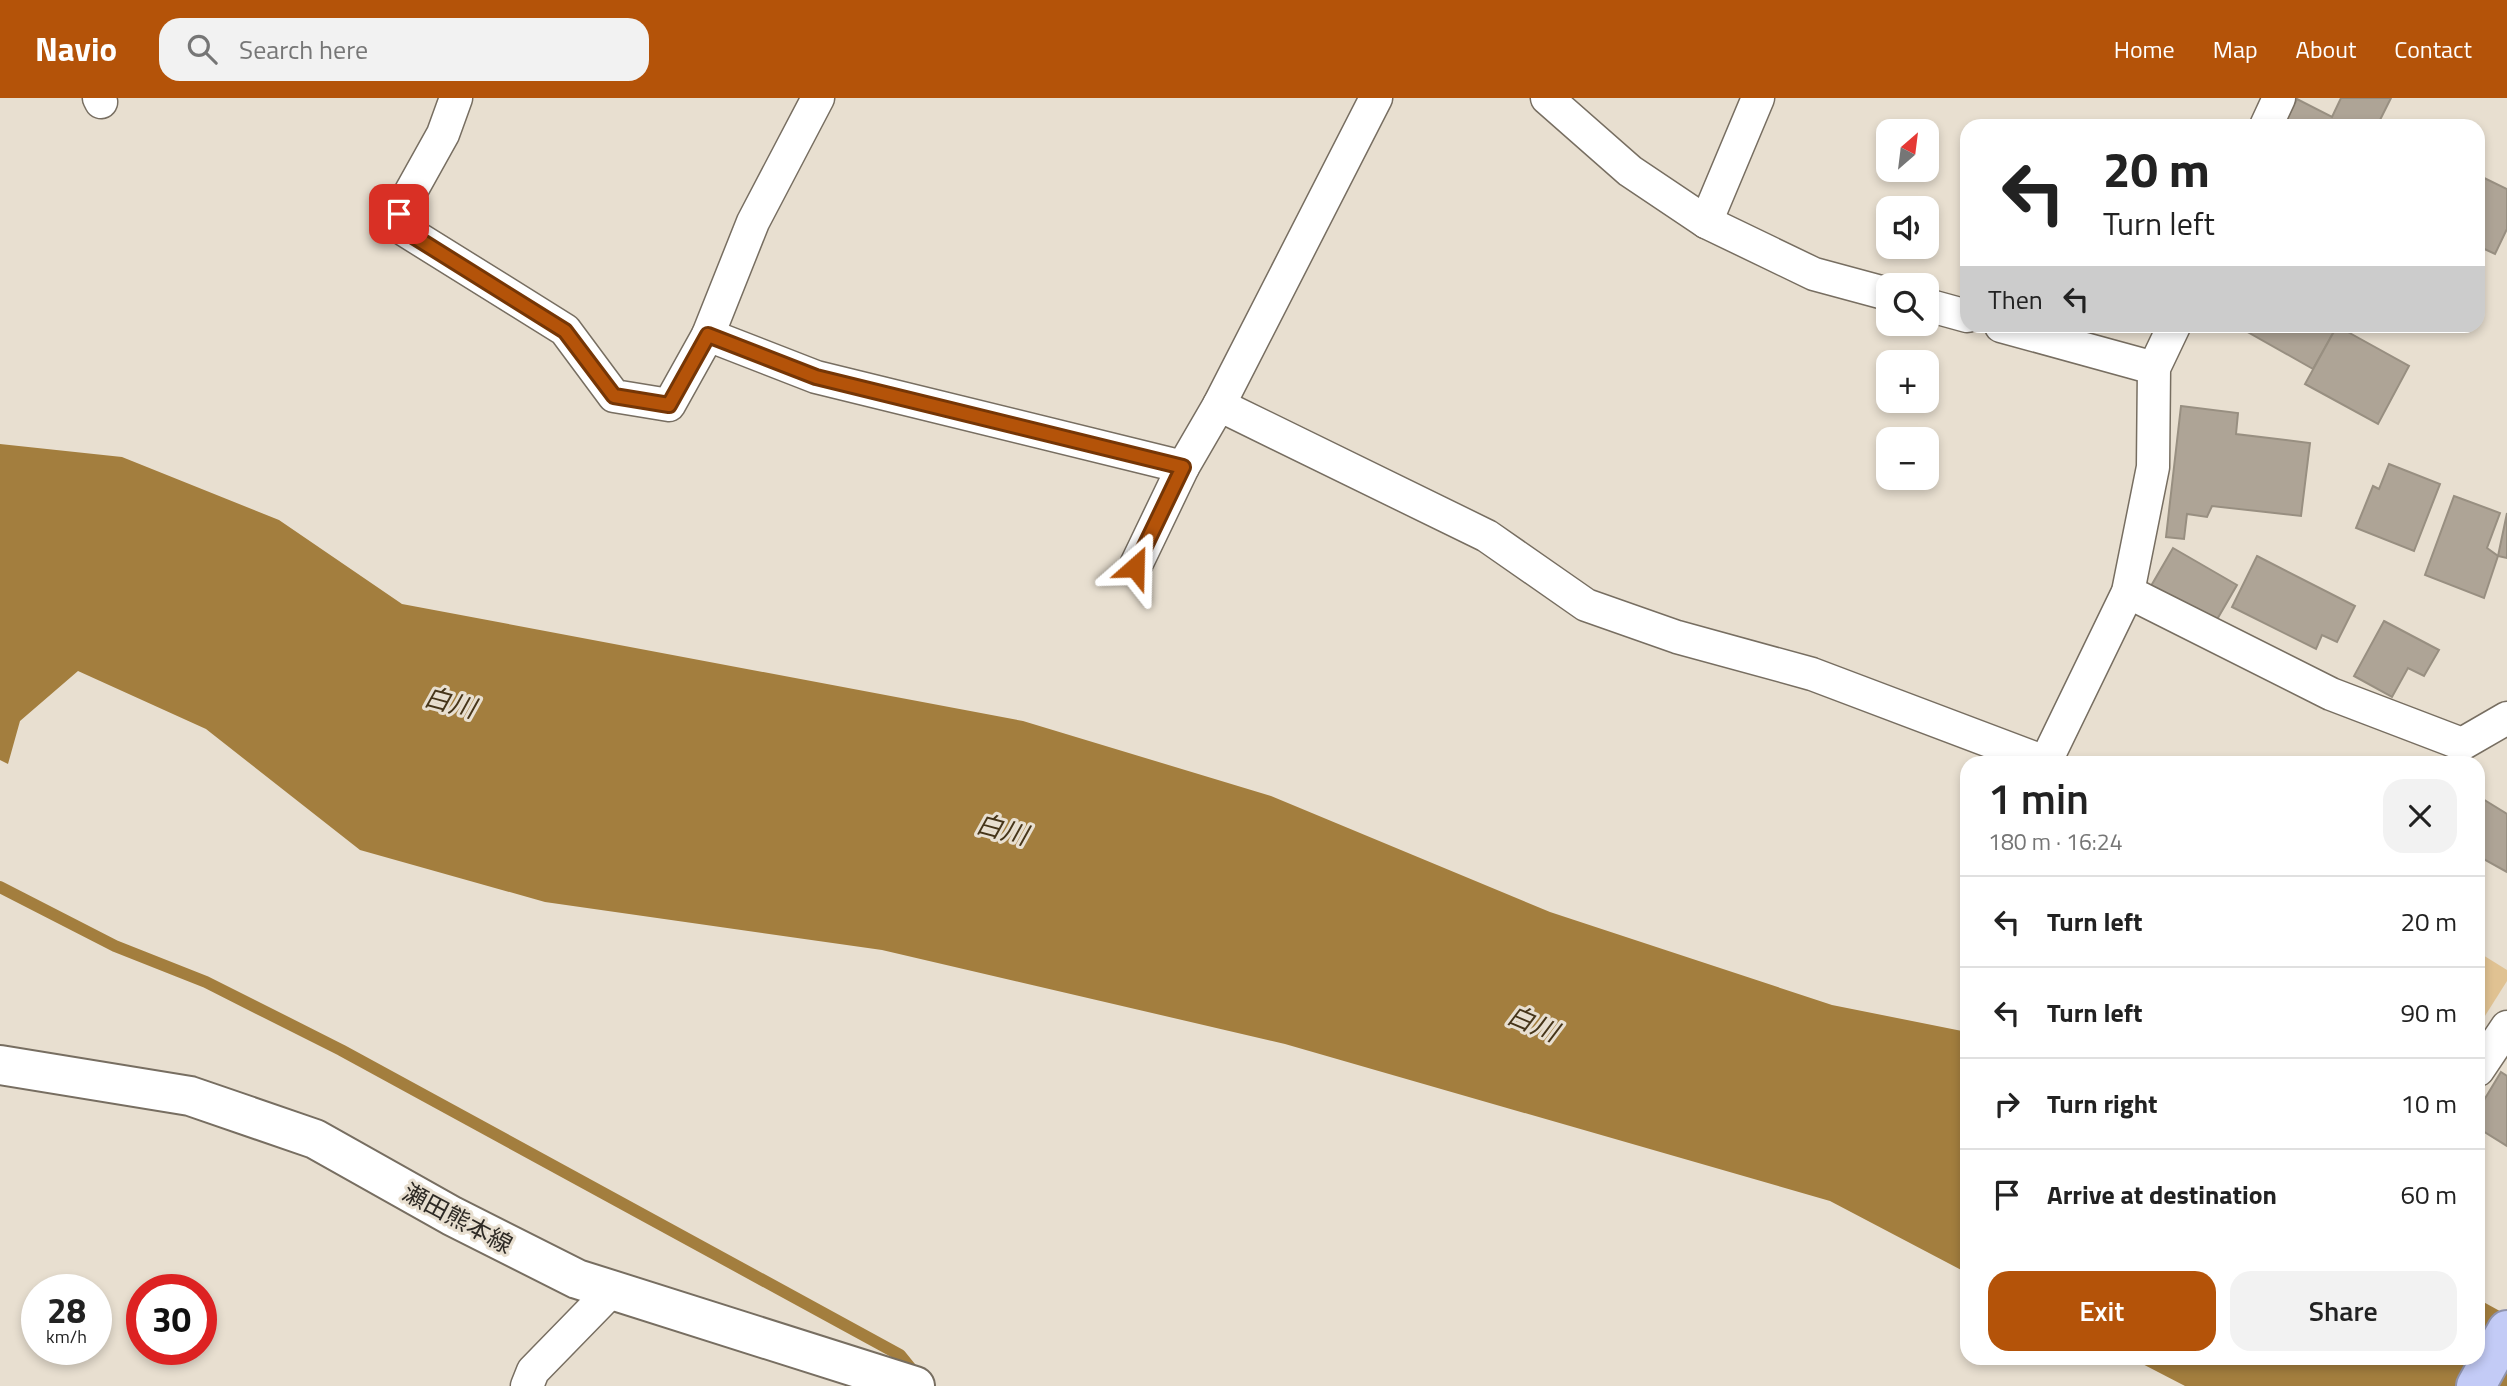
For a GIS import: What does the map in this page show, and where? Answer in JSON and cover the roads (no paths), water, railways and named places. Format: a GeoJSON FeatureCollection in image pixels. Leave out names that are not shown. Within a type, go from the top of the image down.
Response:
{"type":"FeatureCollection","features":[{"type":"Feature","properties":{"kind":"highway"},"geometry":{"type":"LineString","coordinates":[[2476,1386],[2507,1330]]}},
{"type":"Feature","properties":{"kind":"main road","name":"瀬田熊本線"},"geometry":{"type":"LineString","coordinates":[[0,1065],[190,1096],[315,1139],[452,1216],[577,1279],[849,1375],[915,1386]]}},
{"type":"Feature","properties":{"kind":"street"},"geometry":{"type":"LineString","coordinates":[[456,98],[443,134],[399,214],[402,229],[565,331],[614,396],[669,405],[708,335],[752,222],[818,98]]}},
{"type":"Feature","properties":{"kind":"street"},"geometry":{"type":"LineString","coordinates":[[1135,567],[1183,467],[1219,405],[1377,98]]}},
{"type":"Feature","properties":{"kind":"street"},"geometry":{"type":"LineString","coordinates":[[1547,98],[1630,171],[1706,222],[1814,274],[1876,291]]}},
{"type":"Feature","properties":{"kind":"street"},"geometry":{"type":"LineString","coordinates":[[1706,222],[1758,98]]}},
{"type":"Feature","properties":{"kind":"street"},"geometry":{"type":"LineString","coordinates":[[2269,119],[2279,98]]}},
{"type":"Feature","properties":{"kind":"street"},"geometry":{"type":"LineString","coordinates":[[1939,308],[1960,314]]}},
{"type":"Feature","properties":{"kind":"street"},"geometry":{"type":"LineString","coordinates":[[2026,333],[2154,368]]}},
{"type":"Feature","properties":{"kind":"street"},"geometry":{"type":"LineString","coordinates":[[2048,756],[2128,592],[2153,467],[2154,368],[2171,333]]}},
{"type":"Feature","properties":{"kind":"street"},"geometry":{"type":"LineString","coordinates":[[708,335],[816,377],[1183,467]]}},
{"type":"Feature","properties":{"kind":"street"},"geometry":{"type":"LineString","coordinates":[[1219,405],[1487,536],[1586,605],[1677,637],[1812,674],[2029,756]]}},
{"type":"Feature","properties":{"kind":"street"},"geometry":{"type":"LineString","coordinates":[[2128,592],[2331,694],[2462,744],[2507,718]]}},
{"type":"Feature","properties":{"kind":"street"},"geometry":{"type":"LineString","coordinates":[[2485,1060],[2507,1027]]}},
{"type":"Feature","properties":{"kind":"street"},"geometry":{"type":"LineString","coordinates":[[527,1386],[533,1371],[610,1292]]}},
{"type":"Feature","properties":{"kind":"water","name":"白川"},"geometry":{"type":"Polygon","coordinates":[[[0,444],[122,457],[279,520],[402,604],[1023,721],[1271,796],[1550,912],[1832,1005],[1960,1031],[1960,1269],[1830,1201],[1285,1044],[882,950],[545,902],[360,850],[206,729],[78,671],[20,721],[8,764],[0,760],[0,444]]]}},
{"type":"Feature","properties":{"kind":"water"},"geometry":{"type":"Polygon","coordinates":[[[2485,1303],[2507,1315],[2507,1386],[2185,1386],[2144,1365],[2485,1365],[2485,1303]]]}},
{"type":"Feature","properties":{"kind":"waterway"},"geometry":{"type":"LineString","coordinates":[[0,887],[115,946],[206,982],[341,1050],[900,1355],[917,1376]]}}]}
